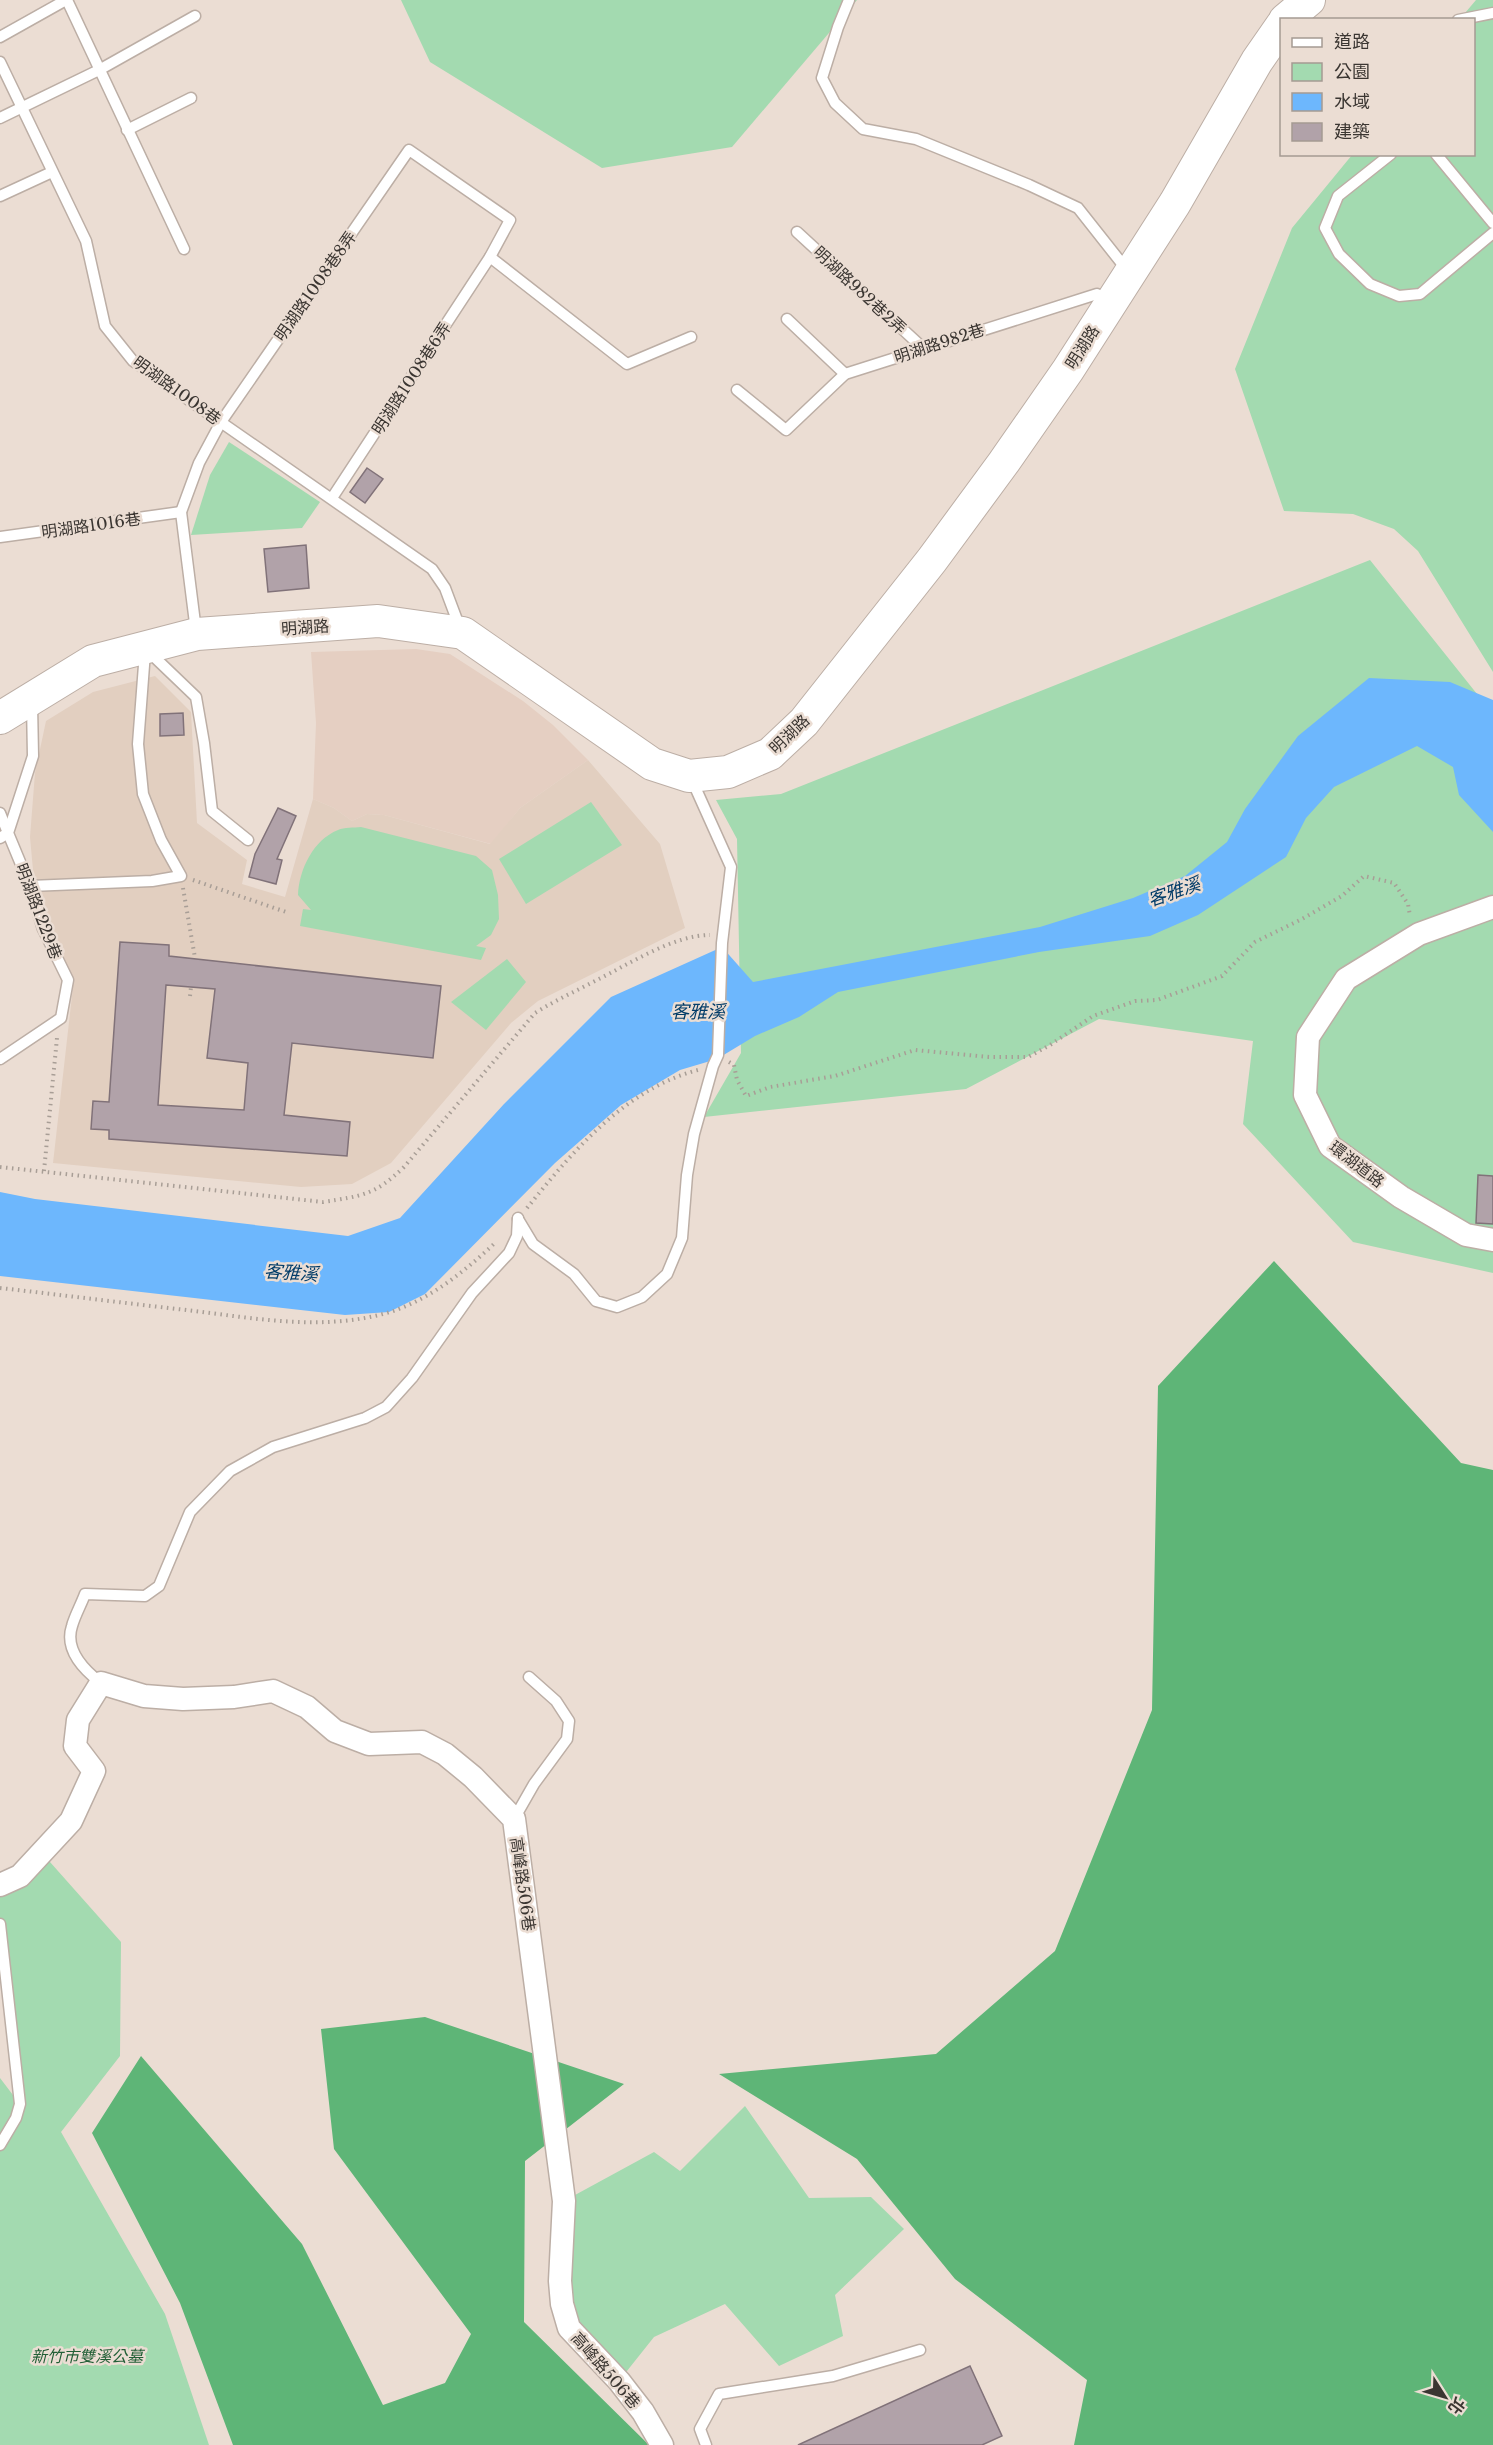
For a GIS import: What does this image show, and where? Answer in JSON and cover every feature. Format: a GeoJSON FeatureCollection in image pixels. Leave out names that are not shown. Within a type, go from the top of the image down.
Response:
{"type":"FeatureCollection","features":[{"type":"Feature","properties":{"kind":"street"},"geometry":{"type":"LineString","coordinates":[[1288,18],[1309,0]]}},
{"type":"Feature","properties":{"kind":"street","name":"明湖路"},"geometry":{"type":"LineString","coordinates":[[0,718],[93,661],[197,634],[378,621],[463,633],[652,764],[689,776],[728,772],[770,754],[804,722],[932,560],[998,471],[1068,370],[1130,274],[1280,27]]}},
{"type":"Feature","properties":{"kind":"street","name":"環湖道路"},"geometry":{"type":"LineString","coordinates":[[1490,908],[1419,934],[1346,979],[1308,1037],[1305,1095],[1330,1146],[1420,1208],[1466,1235],[1493,1240]]}},
{"type":"Feature","properties":{"kind":"street"},"geometry":{"type":"LineString","coordinates":[[0,1886],[20,1876],[71,1821],[94,1771],[75,1746],[78,1720],[101,1683]]}},
{"type":"Feature","properties":{"kind":"street","name":"高峰路506巷"},"geometry":{"type":"LineString","coordinates":[[101,1683],[144,1696],[183,1699],[273,1691],[307,1707],[335,1731],[369,1744],[422,1742],[445,1754],[514,1819],[564,2201],[560,2281],[562,2304],[569,2328],[619,2381],[643,2412],[662,2445]]}},
{"type":"Feature","properties":{"kind":"lane"},"geometry":{"type":"LineString","coordinates":[[0,37],[67,0],[184,249]]}},
{"type":"Feature","properties":{"kind":"lane"},"geometry":{"type":"LineString","coordinates":[[849,0],[822,78],[835,104],[863,129],[916,139],[1029,184],[1078,208],[1130,274]]}},
{"type":"Feature","properties":{"kind":"lane"},"geometry":{"type":"LineString","coordinates":[[1468,18],[1493,13]]}},
{"type":"Feature","properties":{"kind":"lane"},"geometry":{"type":"LineString","coordinates":[[0,118],[99,70],[195,16]]}},
{"type":"Feature","properties":{"kind":"lane","name":"明湖路1008巷"},"geometry":{"type":"LineString","coordinates":[[0,62],[86,241],[105,326],[133,361],[432,569],[445,588],[463,633]]}},
{"type":"Feature","properties":{"kind":"lane"},"geometry":{"type":"LineString","coordinates":[[127,130],[191,98]]}},
{"type":"Feature","properties":{"kind":"lane","name":"明湖路1008巷6弄"},"geometry":{"type":"LineString","coordinates":[[332,498],[490,257],[510,220],[409,150]]}},
{"type":"Feature","properties":{"kind":"lane","name":"明湖路1008巷8弄"},"geometry":{"type":"LineString","coordinates":[[221,422],[409,150]]}},
{"type":"Feature","properties":{"kind":"lane"},"geometry":{"type":"LineString","coordinates":[[1388,156],[1338,196],[1325,228],[1339,254],[1370,284],[1399,296],[1420,294],[1493,233]]}},
{"type":"Feature","properties":{"kind":"lane"},"geometry":{"type":"LineString","coordinates":[[1438,156],[1493,223]]}},
{"type":"Feature","properties":{"kind":"lane"},"geometry":{"type":"LineString","coordinates":[[0,196],[52,172]]}},
{"type":"Feature","properties":{"kind":"lane","name":"明湖路982巷2弄"},"geometry":{"type":"LineString","coordinates":[[797,232],[923,348]]}},
{"type":"Feature","properties":{"kind":"lane"},"geometry":{"type":"LineString","coordinates":[[490,257],[627,364],[691,337]]}},
{"type":"Feature","properties":{"kind":"lane","name":"明湖路982巷"},"geometry":{"type":"LineString","coordinates":[[737,390],[786,430],[845,374],[1097,294],[1110,302]]}},
{"type":"Feature","properties":{"kind":"lane"},"geometry":{"type":"LineString","coordinates":[[787,319],[845,374]]}},
{"type":"Feature","properties":{"kind":"lane"},"geometry":{"type":"LineString","coordinates":[[197,634],[181,512],[199,463],[221,422]]}},
{"type":"Feature","properties":{"kind":"lane","name":"明湖路1016巷"},"geometry":{"type":"LineString","coordinates":[[0,537],[181,512]]}},
{"type":"Feature","properties":{"kind":"lane"},"geometry":{"type":"LineString","coordinates":[[145,649],[196,698],[212,811],[248,840]]}},
{"type":"Feature","properties":{"kind":"lane"},"geometry":{"type":"LineString","coordinates":[[30,886],[152,881],[181,876],[161,840],[143,794],[138,744],[145,649]]}},
{"type":"Feature","properties":{"kind":"lane"},"geometry":{"type":"LineString","coordinates":[[4,835],[33,756],[32,698]]}},
{"type":"Feature","properties":{"kind":"lane"},"geometry":{"type":"LineString","coordinates":[[518,1218],[533,1244],[574,1274],[596,1301],[617,1307],[642,1298],[667,1274],[682,1238],[687,1175],[694,1134],[715,1060],[722,939],[730,867],[689,776]]}},
{"type":"Feature","properties":{"kind":"lane"},"geometry":{"type":"LineString","coordinates":[[0,813],[4,835]]}},
{"type":"Feature","properties":{"kind":"lane","name":"明湖路1229巷"},"geometry":{"type":"LineString","coordinates":[[0,1059],[61,1018],[68,980],[44,929],[30,886],[4,835]]}},
{"type":"Feature","properties":{"kind":"lane"},"geometry":{"type":"LineString","coordinates":[[101,1683],[78,1662],[72,1644],[71,1628],[85,1594],[145,1596],[159,1586],[190,1512],[230,1471],[273,1447],[365,1418],[386,1407],[411,1378],[472,1293],[509,1253],[518,1236],[518,1218]]}},
{"type":"Feature","properties":{"kind":"lane"},"geometry":{"type":"LineString","coordinates":[[514,1819],[534,1784],[567,1739],[569,1721],[556,1701],[529,1677]]}},
{"type":"Feature","properties":{"kind":"lane"},"geometry":{"type":"LineString","coordinates":[[0,1924],[20,2104],[16,2118],[0,2145]]}},
{"type":"Feature","properties":{"kind":"lane"},"geometry":{"type":"LineString","coordinates":[[706,2445],[700,2429],[718,2394],[833,2376],[920,2350]]}},
{"type":"Feature","properties":{"kind":"path"},"geometry":{"type":"LineString","coordinates":[[195,958],[181,876],[289,913]]}},
{"type":"Feature","properties":{"kind":"path"},"geometry":{"type":"LineString","coordinates":[[0,1288],[295,1323],[345,1321],[389,1312],[411,1304],[441,1287],[471,1265],[518,1218],[569,1158],[635,1098],[650,1088],[715,1060],[734,1065],[737,1080],[746,1096],[770,1087],[835,1076],[915,1050],[988,1057],[1028,1057],[1093,1016],[1135,1001],[1157,1000],[1222,976],[1255,942],[1302,920],[1342,896],[1364,876],[1394,883],[1408,904],[1410,918],[1419,934]]}},
{"type":"Feature","properties":{"kind":"path"},"geometry":{"type":"LineString","coordinates":[[0,1167],[323,1202],[367,1195],[385,1185],[404,1167],[536,1012],[625,965],[677,942],[702,935],[722,939]]}},
{"type":"Feature","properties":{"kind":"path"},"geometry":{"type":"LineString","coordinates":[[190,996],[191,987]]}},
{"type":"Feature","properties":{"kind":"path"},"geometry":{"type":"LineString","coordinates":[[44,1171],[57,1038],[51,1024]]}},
{"type":"Feature","properties":{"kind":"shaded area"},"geometry":{"type":"Polygon","coordinates":[[[416,649],[450,654],[523,701],[553,725],[588,760],[520,808],[491,844],[384,815],[367,814],[352,821],[334,808],[313,799],[316,723],[311,652],[416,649]]]}},
{"type":"Feature","properties":{"kind":"shaded area"},"geometry":{"type":"Polygon","coordinates":[[[155,676],[191,712],[197,823],[247,860],[242,884],[285,897],[313,799],[334,808],[352,821],[367,814],[384,815],[490,844],[520,808],[588,760],[660,844],[685,928],[538,1001],[511,1023],[391,1163],[352,1184],[301,1187],[53,1163],[73,987],[34,881],[30,837],[35,773],[46,721],[93,692],[155,676]]]}},
{"type":"Feature","properties":{"kind":"green space"},"geometry":{"type":"Polygon","coordinates":[[[401,0],[857,0],[732,147],[602,168],[430,62],[401,0]]]}},
{"type":"Feature","properties":{"kind":"green space"},"geometry":{"type":"Polygon","coordinates":[[[1476,0],[1493,0],[1493,672],[1418,551],[1394,529],[1353,514],[1284,511],[1235,369],[1292,228],[1351,156],[1475,156],[1475,18],[1461,18],[1476,0]]]}},
{"type":"Feature","properties":{"kind":"green space"},"geometry":{"type":"Polygon","coordinates":[[[229,442],[320,502],[302,528],[191,535],[210,475],[229,442]]]}},
{"type":"Feature","properties":{"kind":"green space"},"geometry":{"type":"Polygon","coordinates":[[[1370,560],[1493,714],[1493,1273],[1353,1242],[1243,1124],[1253,1041],[1099,1019],[966,1089],[704,1117],[741,1053],[737,839],[716,800],[781,794],[1370,560]]]}},
{"type":"Feature","properties":{"kind":"green space"},"geometry":{"type":"Polygon","coordinates":[[[591,802],[622,845],[526,904],[499,859],[591,802]]]}},
{"type":"Feature","properties":{"kind":"green space"},"geometry":{"type":"Polygon","coordinates":[[[361,827],[476,856],[492,870],[498,895],[499,919],[491,935],[476,946],[486,948],[481,960],[300,926],[303,909],[311,910],[298,895],[301,876],[309,857],[321,841],[329,835],[340,829],[361,827]]]}},
{"type":"Feature","properties":{"kind":"green space"},"geometry":{"type":"Polygon","coordinates":[[[507,959],[526,982],[486,1030],[451,1002],[507,959]]]}},
{"type":"Feature","properties":{"kind":"green space"},"geometry":{"type":"Polygon","coordinates":[[[1274,1261],[1461,1463],[1493,1470],[1493,2445],[1074,2445],[1087,2380],[955,2279],[857,2159],[719,2074],[936,2054],[1055,1951],[1152,1710],[1158,1386],[1274,1261]]]}},
{"type":"Feature","properties":{"kind":"green space","name":"新竹市雙溪公墓"},"geometry":{"type":"Polygon","coordinates":[[[42,1853],[121,1942],[120,2056],[61,2132],[165,2314],[209,2445],[0,2445],[0,2078],[19,2103],[0,1924],[0,1884],[42,1853]]]}},
{"type":"Feature","properties":{"kind":"green space"},"geometry":{"type":"Polygon","coordinates":[[[425,2017],[624,2084],[525,2161],[524,2322],[649,2445],[233,2445],[180,2303],[92,2133],[141,2056],[302,2244],[383,2405],[445,2383],[471,2334],[334,2149],[321,2029],[425,2017]]]}},
{"type":"Feature","properties":{"kind":"green space"},"geometry":{"type":"Polygon","coordinates":[[[745,2106],[809,2198],[871,2197],[904,2229],[835,2295],[843,2336],[779,2366],[725,2304],[654,2337],[619,2381],[569,2328],[564,2201],[654,2152],[680,2171],[745,2106]]]}},
{"type":"Feature","properties":{"kind":"water","name":"客雅溪"},"geometry":{"type":"Polygon","coordinates":[[[1369,678],[1450,682],[1493,700],[1493,832],[1459,795],[1453,767],[1417,746],[1334,787],[1306,818],[1286,857],[1198,915],[1150,936],[1039,952],[838,992],[799,1017],[755,1036],[717,1059],[680,1070],[621,1105],[555,1163],[425,1294],[389,1312],[345,1315],[0,1276],[0,1192],[35,1199],[348,1236],[400,1218],[504,1104],[611,997],[722,947],[753,982],[1040,927],[1133,898],[1185,876],[1227,842],[1245,809],[1298,736],[1369,678]]]}},
{"type":"Feature","properties":{"kind":"building"},"geometry":{"type":"Polygon","coordinates":[[[367,468],[383,479],[365,503],[350,492],[367,468]]]}},
{"type":"Feature","properties":{"kind":"building"},"geometry":{"type":"Polygon","coordinates":[[[306,545],[309,588],[268,592],[264,549],[306,545]]]}},
{"type":"Feature","properties":{"kind":"building"},"geometry":{"type":"Polygon","coordinates":[[[183,713],[184,735],[160,736],[160,714],[183,713]]]}},
{"type":"Feature","properties":{"kind":"building"},"geometry":{"type":"Polygon","coordinates":[[[278,808],[296,816],[277,859],[282,860],[276,884],[249,877],[255,854],[278,808]]]}},
{"type":"Feature","properties":{"kind":"building"},"geometry":{"type":"Polygon","coordinates":[[[120,942],[169,945],[169,956],[441,986],[433,1058],[292,1043],[284,1115],[350,1122],[347,1156],[109,1139],[109,1130],[91,1129],[93,1101],[109,1102],[120,942]],[[166,985],[158,1105],[244,1110],[248,1063],[207,1058],[215,989],[166,985]]]}},
{"type":"Feature","properties":{"kind":"building"},"geometry":{"type":"Polygon","coordinates":[[[1478,1175],[1493,1176],[1493,1224],[1476,1223],[1478,1175]]]}},
{"type":"Feature","properties":{"kind":"building"},"geometry":{"type":"Polygon","coordinates":[[[970,2366],[1002,2436],[982,2445],[798,2445],[970,2366]]]}}]}
